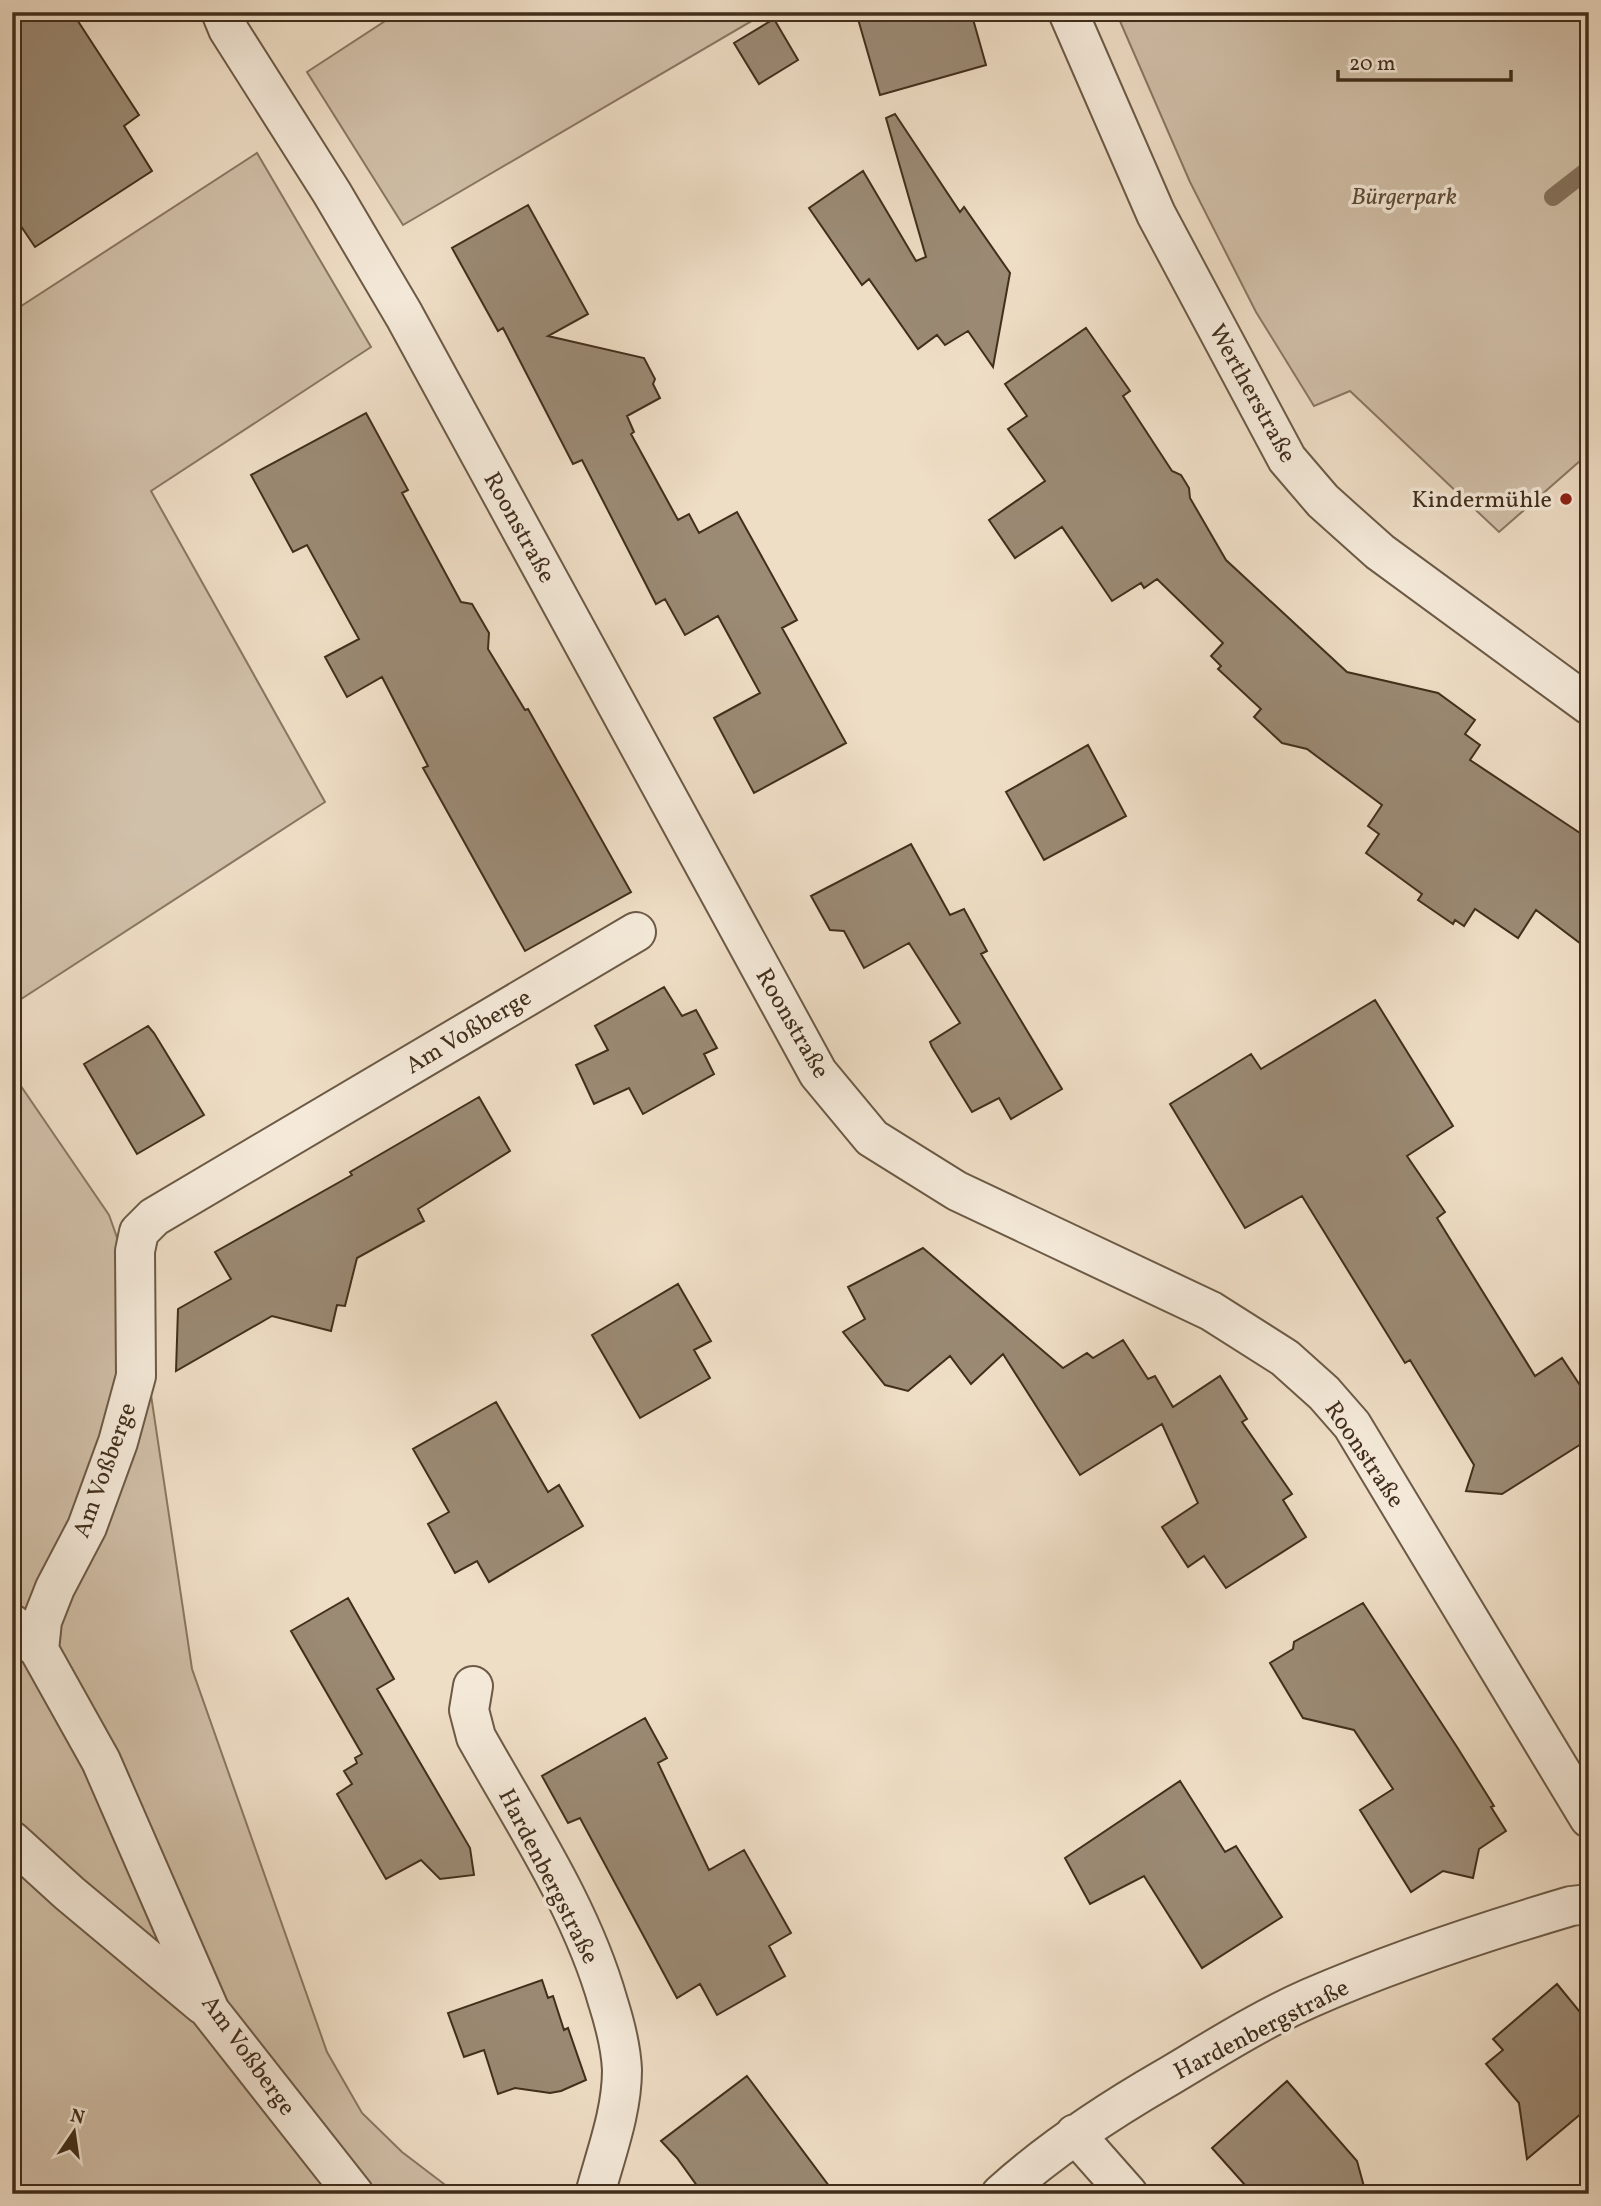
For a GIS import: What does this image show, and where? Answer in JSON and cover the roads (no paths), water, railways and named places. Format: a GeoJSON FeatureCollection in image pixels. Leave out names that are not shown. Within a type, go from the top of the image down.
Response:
{"type":"FeatureCollection","features":[{"type":"Feature","properties":{"kind":"street","name":"Roonstraße"},"geometry":{"type":"LineString","coordinates":[[221,12],[228,29],[332,193],[404,315],[818,1073],[872,1138],[957,1191],[1212,1311],[1285,1358],[1324,1393],[1352,1425],[1589,1818]]}},
{"type":"Feature","properties":{"kind":"street","name":"Wertherstraße"},"geometry":{"type":"LineString","coordinates":[[1068,12],[1156,214],[1287,459],[1323,501],[1380,552],[1589,705]]}},
{"type":"Feature","properties":{"kind":"street","name":"Am Voßberge"},"geometry":{"type":"LineString","coordinates":[[354,2194],[210,2011],[101,1761],[25,1637],[42,1621],[55,1588],[86,1527],[118,1442],[136,1376],[135,1251],[139,1232],[154,1217],[636,932]]}},
{"type":"Feature","properties":{"kind":"street","name":"Hardenbergstraße"},"geometry":{"type":"LineString","coordinates":[[473,1686],[469,1710],[476,1737],[568,1902],[602,1982],[616,2029],[622,2067],[620,2099],[595,2194]]}},
{"type":"Feature","properties":{"kind":"street"},"geometry":{"type":"LineString","coordinates":[[12,1841],[69,1893],[210,2011]]}},
{"type":"Feature","properties":{"kind":"street","name":"Hardenbergstraße"},"geometry":{"type":"LineString","coordinates":[[1000,2194],[1030,2167],[1075,2134],[1233,2038],[1309,1998],[1435,1948],[1571,1906],[1589,1904]]}},
{"type":"Feature","properties":{"kind":"street"},"geometry":{"type":"LineString","coordinates":[[1075,2134],[1128,2194]]}},
{"type":"Feature","properties":{"kind":"waterway"},"geometry":{"type":"LineString","coordinates":[[1553,197],[1589,169]]}},
{"type":"Feature","properties":{"kind":"place","name":"Kindermühle"},"geometry":{"type":"Point","coordinates":[1566,499]}},
{"type":"Feature","properties":{"kind":"park label","name":"Bürgerpark"},"geometry":{"type":"Point","coordinates":[1404,196]}}]}
